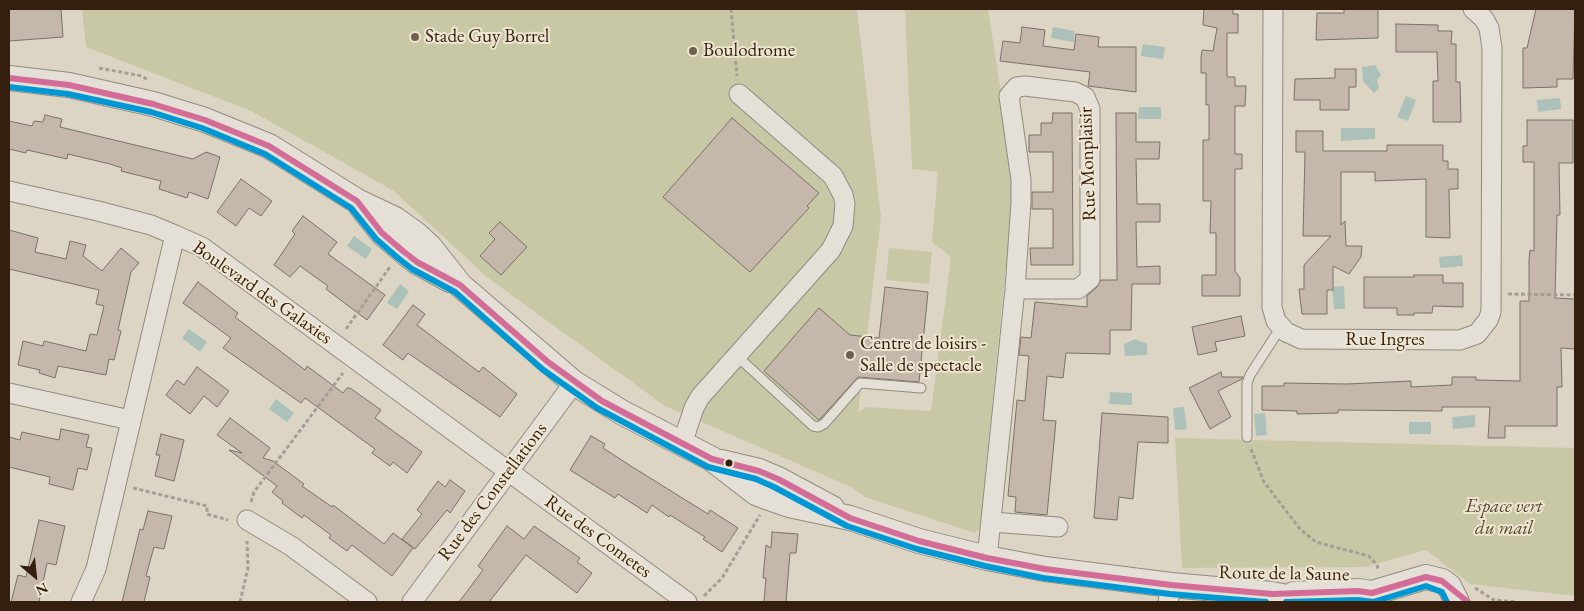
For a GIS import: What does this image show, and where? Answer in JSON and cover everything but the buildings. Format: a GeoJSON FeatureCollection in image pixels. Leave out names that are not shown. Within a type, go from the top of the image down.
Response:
{"type":"FeatureCollection","features":[{"type":"Feature","properties":{"kind":"street"},"geometry":{"type":"LineString","coordinates":[[1273,9],[1272,307],[1276,321],[1281,327]]}},
{"type":"Feature","properties":{"kind":"street","name":"Rue Ingres"},"geometry":{"type":"LineString","coordinates":[[1281,327],[1293,336],[1301,339],[1460,340],[1477,334],[1488,320],[1491,294],[1492,48],[1489,28],[1484,19],[1473,9]]}},
{"type":"Feature","properties":{"kind":"street","name":"Route de la Saune"},"geometry":{"type":"LineString","coordinates":[[9,78],[107,93],[206,120],[269,146],[357,201],[382,233],[403,251],[417,262],[460,285],[574,382],[602,401],[712,459],[758,471],[778,479],[850,518],[919,541],[987,558],[1170,594],[1404,592],[1418,579],[1434,578],[1462,594]]}},
{"type":"Feature","properties":{"kind":"street","name":"Rue Monplaisir"},"geometry":{"type":"LineString","coordinates":[[987,558],[1015,289],[1021,180],[1009,96],[1018,87],[1025,86],[1075,92],[1085,97],[1090,109],[1090,279],[1078,289],[1015,289]]}},
{"type":"Feature","properties":{"kind":"street"},"geometry":{"type":"LineString","coordinates":[[682,444],[700,397],[831,250],[843,226],[845,204],[839,185],[833,176],[739,94]]}},
{"type":"Feature","properties":{"kind":"street"},"geometry":{"type":"LineString","coordinates":[[9,191],[151,225],[175,235]]}},
{"type":"Feature","properties":{"kind":"street","name":"Boulevard des Galaxies"},"geometry":{"type":"LineString","coordinates":[[81,602],[96,569],[175,235],[202,246],[509,471]]}},
{"type":"Feature","properties":{"kind":"street","name":"Rue des Constellations"},"geometry":{"type":"LineString","coordinates":[[412,602],[574,382]]}},
{"type":"Feature","properties":{"kind":"street"},"geometry":{"type":"LineString","coordinates":[[9,393],[130,420]]}},
{"type":"Feature","properties":{"kind":"street","name":"Rue des Cometes"},"geometry":{"type":"LineString","coordinates":[[509,471],[688,602]]}},
{"type":"Feature","properties":{"kind":"street"},"geometry":{"type":"LineString","coordinates":[[246,520],[291,546],[367,602]]}},
{"type":"Feature","properties":{"kind":"street"},"geometry":{"type":"LineString","coordinates":[[992,522],[1058,527]]}},
{"type":"Feature","properties":{"kind":"street","name":"Route de la Saune"},"geometry":{"type":"LineString","coordinates":[[1272,594],[1312,602]]}},
{"type":"Feature","properties":{"kind":"lane"},"geometry":{"type":"LineString","coordinates":[[1247,437],[1247,383],[1250,375],[1281,327]]}},
{"type":"Feature","properties":{"kind":"lane"},"geometry":{"type":"LineString","coordinates":[[737,356],[813,426],[818,427],[824,424],[860,383],[921,388]]}},
{"type":"Feature","properties":{"kind":"path"},"geometry":{"type":"LineString","coordinates":[[732,9],[739,94]]}},
{"type":"Feature","properties":{"kind":"path"},"geometry":{"type":"LineString","coordinates":[[101,68],[142,76]]}},
{"type":"Feature","properties":{"kind":"path"},"geometry":{"type":"LineString","coordinates":[[345,331],[394,263]]}},
{"type":"Feature","properties":{"kind":"path"},"geometry":{"type":"LineString","coordinates":[[1491,294],[1575,295]]}},
{"type":"Feature","properties":{"kind":"path"},"geometry":{"type":"LineString","coordinates":[[240,602],[248,568],[246,520],[254,492],[343,372],[343,366]]}},
{"type":"Feature","properties":{"kind":"path"},"geometry":{"type":"LineString","coordinates":[[1247,437],[1264,482],[1300,529],[1316,542],[1369,556],[1377,565],[1379,573],[1387,570]]}},
{"type":"Feature","properties":{"kind":"path"},"geometry":{"type":"LineString","coordinates":[[115,484],[207,506],[206,514],[224,520],[246,520]]}},
{"type":"Feature","properties":{"kind":"path"},"geometry":{"type":"LineString","coordinates":[[698,602],[722,578],[760,514]]}},
{"type":"Feature","properties":{"kind":"path"},"geometry":{"type":"LineString","coordinates":[[1462,594],[1475,588],[1494,601],[1517,602]]}},
{"type":"Feature","properties":{"kind":"green space"},"geometry":{"type":"Polygon","coordinates":[[[82,9],[857,9],[881,217],[858,413],[866,407],[931,411],[951,257],[932,242],[938,172],[912,169],[905,9],[988,9],[1012,163],[1013,194],[980,528],[975,533],[865,497],[851,487],[665,406],[488,278],[394,191],[251,111],[86,47],[82,9]]]}},
{"type":"Feature","properties":{"kind":"green space"},"geometry":{"type":"Polygon","coordinates":[[[889,248],[932,252],[929,284],[886,280],[889,248]]]}},
{"type":"Feature","properties":{"kind":"green space","name":"Espace vert du mail"},"geometry":{"type":"Polygon","coordinates":[[[1175,438],[1575,448],[1575,596],[1470,584],[1426,550],[1365,567],[1182,568],[1175,438]]]}},
{"type":"Feature","properties":{"kind":"shaded area"},"geometry":{"type":"Polygon","coordinates":[[[1053,27],[1075,31],[1074,42],[1051,38],[1053,27]]]}},
{"type":"Feature","properties":{"kind":"shaded area"},"geometry":{"type":"Polygon","coordinates":[[[1143,44],[1165,47],[1163,59],[1141,56],[1143,44]]]}},
{"type":"Feature","properties":{"kind":"shaded area"},"geometry":{"type":"Polygon","coordinates":[[[1375,65],[1381,75],[1377,80],[1379,88],[1374,93],[1363,81],[1362,67],[1375,65]]]}},
{"type":"Feature","properties":{"kind":"shaded area"},"geometry":{"type":"Polygon","coordinates":[[[1406,96],[1416,100],[1408,121],[1397,117],[1406,96]]]}},
{"type":"Feature","properties":{"kind":"shaded area"},"geometry":{"type":"Polygon","coordinates":[[[1560,98],[1561,109],[1538,112],[1537,100],[1560,98]]]}},
{"type":"Feature","properties":{"kind":"shaded area"},"geometry":{"type":"Polygon","coordinates":[[[1139,107],[1161,107],[1161,119],[1138,119],[1139,107]]]}},
{"type":"Feature","properties":{"kind":"shaded area"},"geometry":{"type":"Polygon","coordinates":[[[1341,128],[1375,128],[1375,139],[1341,141],[1341,128]]]}},
{"type":"Feature","properties":{"kind":"shaded area"},"geometry":{"type":"Polygon","coordinates":[[[354,236],[372,249],[366,259],[347,246],[354,236]]]}},
{"type":"Feature","properties":{"kind":"shaded area"},"geometry":{"type":"Polygon","coordinates":[[[1462,255],[1463,266],[1440,268],[1439,257],[1462,255]]]}},
{"type":"Feature","properties":{"kind":"shaded area"},"geometry":{"type":"Polygon","coordinates":[[[400,284],[409,291],[397,309],[387,303],[400,284]]]}},
{"type":"Feature","properties":{"kind":"shaded area"},"geometry":{"type":"Polygon","coordinates":[[[1344,286],[1345,309],[1334,309],[1332,287],[1344,286]]]}},
{"type":"Feature","properties":{"kind":"shaded area"},"geometry":{"type":"Polygon","coordinates":[[[189,329],[207,342],[200,352],[182,338],[189,329]]]}},
{"type":"Feature","properties":{"kind":"shaded area"},"geometry":{"type":"Polygon","coordinates":[[[1135,339],[1147,344],[1147,355],[1125,356],[1124,344],[1135,339]]]}},
{"type":"Feature","properties":{"kind":"shaded area"},"geometry":{"type":"Polygon","coordinates":[[[1110,392],[1132,393],[1132,405],[1109,404],[1110,392]]]}},
{"type":"Feature","properties":{"kind":"shaded area"},"geometry":{"type":"Polygon","coordinates":[[[276,399],[294,413],[287,422],[269,409],[276,399]]]}},
{"type":"Feature","properties":{"kind":"shaded area"},"geometry":{"type":"Polygon","coordinates":[[[1184,407],[1187,429],[1175,430],[1173,408],[1184,407]]]}},
{"type":"Feature","properties":{"kind":"shaded area"},"geometry":{"type":"Polygon","coordinates":[[[1265,413],[1267,435],[1256,436],[1254,414],[1265,413]]]}},
{"type":"Feature","properties":{"kind":"shaded area"},"geometry":{"type":"Polygon","coordinates":[[[1475,415],[1475,427],[1453,429],[1452,417],[1475,415]]]}},
{"type":"Feature","properties":{"kind":"shaded area"},"geometry":{"type":"Polygon","coordinates":[[[1409,422],[1431,422],[1431,434],[1409,434],[1409,422]]]}},
{"type":"Feature","properties":{"kind":"transit line"},"geometry":{"type":"LineString","coordinates":[[9,78],[69,85],[153,104],[205,120],[269,146],[357,201],[382,233],[403,251],[417,262],[460,285],[548,362],[602,401],[712,459],[759,471],[778,479],[850,518],[919,541],[987,558],[1045,569],[1171,585],[1272,594],[1358,591],[1372,593],[1426,577],[1442,581],[1468,602]]}},
{"type":"Feature","properties":{"kind":"transit line"},"geometry":{"type":"LineString","coordinates":[[9,87],[68,94],[151,112],[202,128],[265,154],[351,208],[376,239],[398,258],[412,269],[455,292],[542,369],[597,408],[708,467],[756,479],[847,526],[917,549],[1043,578],[1170,594],[1266,602]]}},
{"type":"Feature","properties":{"kind":"transit line"},"geometry":{"type":"LineString","coordinates":[[1286,602],[1358,600],[1373,602],[1426,586],[1442,592],[1447,602]]}},
{"type":"Feature","properties":{"kind":"place","name":"Stade Guy Borrel"},"geometry":{"type":"Point","coordinates":[415,37]}},
{"type":"Feature","properties":{"kind":"place","name":"Boulodrome"},"geometry":{"type":"Point","coordinates":[693,51]}},
{"type":"Feature","properties":{"kind":"place","name":"Centre de loisirs - Salle de spectacle"},"geometry":{"type":"Point","coordinates":[850,355]}}]}
